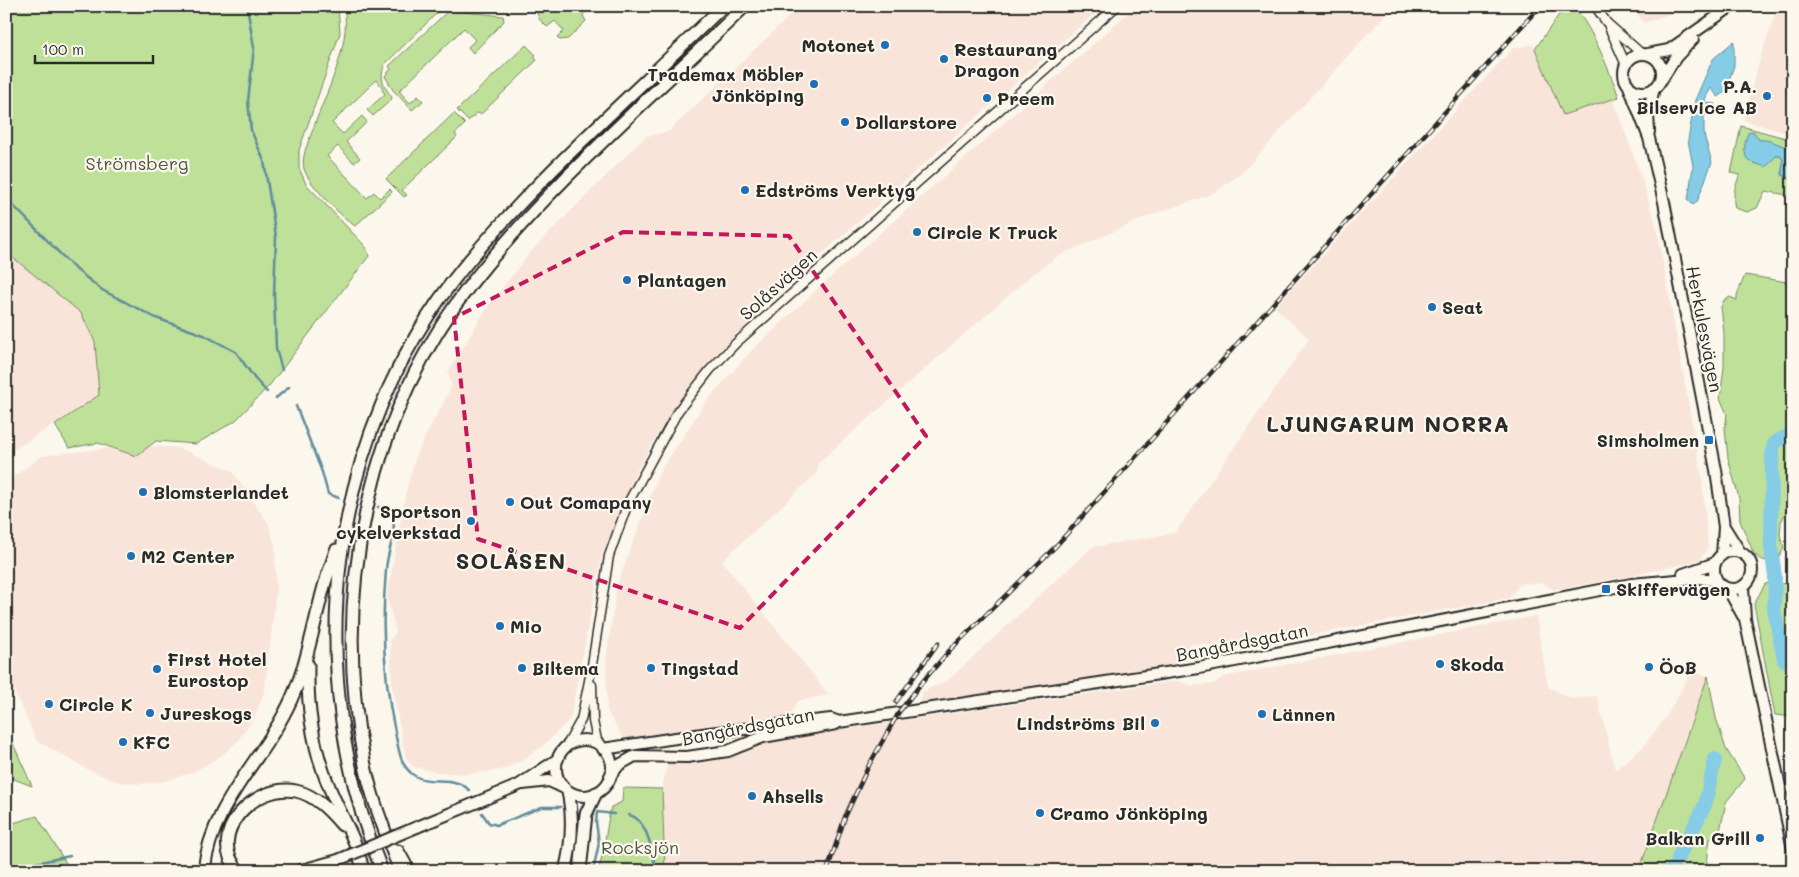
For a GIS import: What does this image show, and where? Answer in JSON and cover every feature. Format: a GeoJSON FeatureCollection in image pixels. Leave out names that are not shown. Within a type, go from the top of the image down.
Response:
{"type":"FeatureCollection","features":[{"type":"Feature","properties":{"kind":"highway"},"geometry":{"type":"LineString","coordinates":[[204,871],[210,838],[217,819],[275,732],[291,700],[308,654],[323,588],[344,529],[368,439],[406,355],[431,314],[462,270],[509,215],[562,160],[723,6]]}},
{"type":"Feature","properties":{"kind":"highway"},"geometry":{"type":"LineString","coordinates":[[400,871],[382,823],[364,762],[355,706],[351,612],[357,552],[368,497],[384,445],[399,407],[419,366],[444,322],[498,251],[573,172],[745,6]]}},
{"type":"Feature","properties":{"kind":"highway"},"geometry":{"type":"LineString","coordinates":[[344,529],[335,615],[334,652],[339,710],[353,787],[368,836],[382,871]]}},
{"type":"Feature","properties":{"kind":"highway"},"geometry":{"type":"LineString","coordinates":[[308,654],[308,697],[314,744],[329,788],[360,854],[363,871]]}},
{"type":"Feature","properties":{"kind":"highway"},"geometry":{"type":"LineString","coordinates":[[239,871],[231,861],[229,853],[229,836],[232,825],[238,815],[251,801],[270,792],[290,790],[307,795],[324,806],[348,831]]}},
{"type":"Feature","properties":{"kind":"highway"},"geometry":{"type":"LineString","coordinates":[[565,871],[571,844],[572,825],[566,790]]}},
{"type":"Feature","properties":{"kind":"highway"},"geometry":{"type":"LineString","coordinates":[[580,871],[586,814],[596,793]]}},
{"type":"Feature","properties":{"kind":"highway"},"geometry":{"type":"LineString","coordinates":[[382,823],[410,871]]}},
{"type":"Feature","properties":{"kind":"main road"},"geometry":{"type":"LineString","coordinates":[[1728,9],[1686,45],[1654,88],[1638,91],[1628,84],[1624,75],[1626,65],[1633,57],[1669,50],[1728,9]]}},
{"type":"Feature","properties":{"kind":"main road"},"geometry":{"type":"LineString","coordinates":[[1645,54],[1654,56],[1662,66],[1662,79]]}},
{"type":"Feature","properties":{"kind":"main road","name":"Herkulesvägen"},"geometry":{"type":"LineString","coordinates":[[1628,84],[1649,138],[1664,202],[1716,470],[1724,527],[1722,554]]}},
{"type":"Feature","properties":{"kind":"main road","name":"Herkulesvägen"},"geometry":{"type":"LineString","coordinates":[[1649,138],[1648,114],[1654,88]]}},
{"type":"Feature","properties":{"kind":"main road","name":"Herkulesvägen"},"geometry":{"type":"LineString","coordinates":[[1724,527],[1740,552]]}},
{"type":"Feature","properties":{"kind":"main road"},"geometry":{"type":"LineString","coordinates":[[1728,589],[1743,587],[1748,582],[1752,569],[1747,557],[1740,552],[1733,551],[1722,554],[1715,563],[1714,570],[1717,581],[1728,589],[1745,619]]}},
{"type":"Feature","properties":{"kind":"main road","name":"Bangårdsgatan"},"geometry":{"type":"LineString","coordinates":[[610,776],[618,766],[635,756],[686,757],[728,751],[763,737],[832,726],[839,722],[1199,668],[1648,582],[1697,571],[1715,563]]}},
{"type":"Feature","properties":{"kind":"main road","name":"Bangårdsgatan"},"geometry":{"type":"LineString","coordinates":[[1648,582],[1699,578],[1717,581]]}},
{"type":"Feature","properties":{"kind":"main road"},"geometry":{"type":"LineString","coordinates":[[1743,587],[1745,619],[1793,848]]}},
{"type":"Feature","properties":{"kind":"main road","name":"Bangårdsgatan"},"geometry":{"type":"LineString","coordinates":[[601,747],[831,719],[839,722]]}},
{"type":"Feature","properties":{"kind":"main road"},"geometry":{"type":"LineString","coordinates":[[316,871],[335,861],[519,784],[558,759],[566,747],[582,741],[601,747],[611,762],[610,776],[607,783],[596,793],[582,796],[548,781],[519,784]]}},
{"type":"Feature","properties":{"kind":"main road"},"geometry":{"type":"LineString","coordinates":[[558,759],[556,772],[566,790]]}},
{"type":"Feature","properties":{"kind":"main road"},"geometry":{"type":"LineString","coordinates":[[298,871],[335,861]]}},
{"type":"Feature","properties":{"kind":"street","name":"Solåsvägen"},"geometry":{"type":"LineString","coordinates":[[566,747],[581,720],[591,671],[608,556],[628,503],[678,411],[710,370],[761,320],[1117,6]]}},
{"type":"Feature","properties":{"kind":"street"},"geometry":{"type":"LineString","coordinates":[[1595,6],[1607,23],[1626,65]]}},
{"type":"Feature","properties":{"kind":"street"},"geometry":{"type":"LineString","coordinates":[[1607,23],[1645,54]]}},
{"type":"Feature","properties":{"kind":"street","name":"Solåsvägen"},"geometry":{"type":"LineString","coordinates":[[591,671],[593,721],[601,747]]}},
{"type":"Feature","properties":{"kind":"highlighted area"},"geometry":{"type":"Polygon","coordinates":[[[623,232],[789,236],[926,436],[740,628],[478,539],[454,318],[623,232]]]}},
{"type":"Feature","properties":{"kind":"shaded area"},"geometry":{"type":"Polygon","coordinates":[[[800,6],[1103,6],[782,289],[714,357],[688,388],[667,418],[636,472],[601,560],[570,719],[544,745],[524,760],[501,770],[468,774],[435,772],[412,766],[406,758],[392,687],[390,640],[396,632],[387,596],[407,487],[416,455],[452,386],[448,372],[486,309],[533,249],[646,136],[668,132],[800,6]]]}},
{"type":"Feature","properties":{"kind":"shaded area"},"geometry":{"type":"Polygon","coordinates":[[[1136,6],[1393,6],[1243,172],[1212,194],[1151,215],[1058,256],[1028,278],[818,463],[817,473],[722,561],[829,695],[798,701],[785,725],[628,745],[607,711],[606,661],[617,585],[659,473],[705,403],[750,352],[824,283],[1136,6]]]}},
{"type":"Feature","properties":{"kind":"shaded area"},"geometry":{"type":"Polygon","coordinates":[[[1631,6],[1692,6],[1644,23],[1631,6]]]}},
{"type":"Feature","properties":{"kind":"shaded area"},"geometry":{"type":"Polygon","coordinates":[[[1778,6],[1793,6],[1793,135],[1743,120],[1761,55],[1778,6]]]}},
{"type":"Feature","properties":{"kind":"shaded area"},"geometry":{"type":"Polygon","coordinates":[[[1533,45],[1564,114],[1611,93],[1643,182],[1657,229],[1702,478],[1708,547],[1700,560],[1553,590],[1543,583],[1520,584],[1509,598],[1216,653],[1208,645],[1190,644],[1190,653],[1181,663],[919,705],[922,692],[948,680],[1092,547],[1175,533],[1309,339],[1275,307],[1513,48],[1533,45]]]}},
{"type":"Feature","properties":{"kind":"shaded area"},"geometry":{"type":"Polygon","coordinates":[[[6,252],[81,313],[116,384],[6,455],[6,252]]]}},
{"type":"Feature","properties":{"kind":"shaded area"},"geometry":{"type":"Polygon","coordinates":[[[133,445],[179,448],[232,471],[268,523],[275,545],[276,592],[265,690],[255,716],[238,740],[224,754],[194,772],[165,781],[140,784],[115,781],[87,769],[37,741],[6,674],[6,482],[42,456],[133,445]]]}},
{"type":"Feature","properties":{"kind":"shaded area"},"geometry":{"type":"Polygon","coordinates":[[[1536,616],[1548,687],[1572,699],[1597,696],[1615,770],[1643,747],[1667,716],[1692,670],[1708,676],[1639,871],[665,871],[662,789],[669,754],[1177,681],[1190,685],[1214,684],[1223,677],[1536,616]]]}},
{"type":"Feature","properties":{"kind":"green space","name":"Strömsberg"},"geometry":{"type":"Polygon","coordinates":[[[6,6],[338,6],[340,33],[299,150],[299,168],[306,184],[366,247],[369,256],[269,386],[235,421],[196,444],[156,441],[136,456],[98,443],[69,448],[55,425],[99,395],[95,342],[81,313],[6,252],[6,6]]]}},
{"type":"Feature","properties":{"kind":"green space"},"geometry":{"type":"Polygon","coordinates":[[[344,6],[440,6],[441,9],[385,64],[382,77],[386,89],[392,97],[391,100],[373,116],[367,110],[385,94],[382,90],[383,88],[376,80],[332,123],[343,134],[362,116],[367,122],[346,142],[360,158],[354,163],[338,146],[327,156],[367,198],[374,192],[380,198],[390,189],[392,192],[355,226],[334,208],[312,183],[307,176],[303,164],[307,145],[341,53],[344,37],[344,6]]]}},
{"type":"Feature","properties":{"kind":"green space"},"geometry":{"type":"Polygon","coordinates":[[[535,6],[587,6],[583,16],[586,21],[568,39],[560,40],[557,38],[564,31],[555,21],[547,27],[539,19],[535,6]]]}},
{"type":"Feature","properties":{"kind":"green space"},"geometry":{"type":"Polygon","coordinates":[[[1565,6],[1574,6],[1588,28],[1605,62],[1619,97],[1563,115],[1535,49],[1565,6]]]}},
{"type":"Feature","properties":{"kind":"green space"},"geometry":{"type":"Polygon","coordinates":[[[449,10],[503,16],[504,21],[473,53],[468,47],[475,40],[464,28],[399,91],[410,103],[418,96],[423,101],[412,110],[393,90],[385,76],[391,69],[389,66],[449,10]]]}},
{"type":"Feature","properties":{"kind":"green space"},"geometry":{"type":"Polygon","coordinates":[[[526,45],[536,55],[534,57],[537,60],[481,114],[477,113],[468,121],[457,110],[526,45]]]}},
{"type":"Feature","properties":{"kind":"green space"},"geometry":{"type":"Polygon","coordinates":[[[454,113],[465,124],[455,134],[457,137],[402,190],[407,195],[404,197],[386,179],[454,113]]]}},
{"type":"Feature","properties":{"kind":"green space"},"geometry":{"type":"Polygon","coordinates":[[[1741,126],[1793,140],[1793,149],[1759,140],[1753,132],[1753,163],[1768,162],[1776,156],[1780,156],[1783,160],[1782,171],[1785,178],[1793,180],[1793,196],[1765,191],[1757,208],[1747,212],[1735,208],[1734,191],[1740,175],[1731,173],[1741,126]]]}},
{"type":"Feature","properties":{"kind":"green space"},"geometry":{"type":"Polygon","coordinates":[[[1745,275],[1793,283],[1793,499],[1781,522],[1780,535],[1784,548],[1778,559],[1770,562],[1760,559],[1754,554],[1740,521],[1739,498],[1728,458],[1725,428],[1727,414],[1720,398],[1724,367],[1724,333],[1721,307],[1724,300],[1730,297],[1737,300],[1737,295],[1745,275]]]}},
{"type":"Feature","properties":{"kind":"green space"},"geometry":{"type":"Polygon","coordinates":[[[1765,584],[1793,584],[1793,717],[1775,715],[1754,604],[1765,584]]]}},
{"type":"Feature","properties":{"kind":"green space"},"geometry":{"type":"Polygon","coordinates":[[[1708,676],[1716,718],[1726,749],[1745,779],[1726,802],[1719,836],[1710,839],[1706,871],[1639,871],[1708,676]]]}},
{"type":"Feature","properties":{"kind":"green space"},"geometry":{"type":"Polygon","coordinates":[[[6,728],[32,786],[6,776],[6,728]]]}},
{"type":"Feature","properties":{"kind":"green space","name":"Rocksjön"},"geometry":{"type":"Polygon","coordinates":[[[623,788],[662,789],[665,871],[598,871],[611,807],[622,802],[623,788]]]}},
{"type":"Feature","properties":{"kind":"green space"},"geometry":{"type":"Polygon","coordinates":[[[37,816],[66,863],[67,871],[6,871],[6,825],[37,816]]]}},
{"type":"Feature","properties":{"kind":"water"},"geometry":{"type":"Polygon","coordinates":[[[1734,41],[1734,66],[1724,93],[1718,97],[1711,88],[1705,99],[1706,103],[1715,104],[1704,117],[1704,135],[1712,162],[1697,202],[1693,205],[1688,200],[1693,166],[1688,140],[1695,100],[1713,59],[1734,41]]]}},
{"type":"Feature","properties":{"kind":"water"},"geometry":{"type":"Polygon","coordinates":[[[1753,131],[1759,140],[1768,140],[1793,149],[1793,180],[1782,175],[1783,160],[1780,156],[1776,156],[1766,167],[1748,161],[1745,154],[1745,144],[1748,133],[1753,131]]]}},
{"type":"Feature","properties":{"kind":"waterway"},"geometry":{"type":"LineString","coordinates":[[247,6],[254,48],[248,101],[251,130],[264,161],[276,237],[274,295],[276,349],[282,370]]}},
{"type":"Feature","properties":{"kind":"waterway"},"geometry":{"type":"LineString","coordinates":[[6,198],[73,267],[102,290],[156,318],[204,335],[236,352],[255,379],[267,392]]}},
{"type":"Feature","properties":{"kind":"waterway"},"geometry":{"type":"LineString","coordinates":[[276,398],[289,387]]}},
{"type":"Feature","properties":{"kind":"waterway"},"geometry":{"type":"LineString","coordinates":[[296,406],[322,472],[328,494],[339,498]]}},
{"type":"Feature","properties":{"kind":"waterway"},"geometry":{"type":"LineString","coordinates":[[1784,660],[1774,609],[1775,577],[1771,547],[1772,455],[1774,443],[1793,433]]}},
{"type":"Feature","properties":{"kind":"waterway"},"geometry":{"type":"LineString","coordinates":[[378,507],[391,511],[394,525],[386,570],[384,633],[386,675],[400,756],[404,765],[416,777],[455,782],[469,790]]}},
{"type":"Feature","properties":{"kind":"waterway"},"geometry":{"type":"LineString","coordinates":[[1678,858],[1705,805],[1715,759]]}},
{"type":"Feature","properties":{"kind":"waterway"},"geometry":{"type":"LineString","coordinates":[[482,813],[489,823],[497,825],[542,807],[561,807]]}},
{"type":"Feature","properties":{"kind":"waterway"},"geometry":{"type":"LineString","coordinates":[[597,812],[614,814]]}},
{"type":"Feature","properties":{"kind":"waterway"},"geometry":{"type":"LineString","coordinates":[[593,871],[599,843],[596,822],[597,812]]}},
{"type":"Feature","properties":{"kind":"waterway"},"geometry":{"type":"LineString","coordinates":[[629,815],[641,823],[645,830],[656,871]]}},
{"type":"Feature","properties":{"kind":"waterway"},"geometry":{"type":"LineString","coordinates":[[6,869],[70,856]]}},
{"type":"Feature","properties":{"kind":"railway"},"geometry":{"type":"LineString","coordinates":[[827,871],[845,817],[869,765],[899,712],[924,680],[950,650],[1055,547],[1540,6]]}},
{"type":"Feature","properties":{"kind":"railway"},"geometry":{"type":"LineString","coordinates":[[896,702],[938,643]]}},
{"type":"Feature","properties":{"kind":"place","name":"Motonet"},"geometry":{"type":"Point","coordinates":[885,45]}},
{"type":"Feature","properties":{"kind":"place","name":"Restaurang Dragon"},"geometry":{"type":"Point","coordinates":[944,59]}},
{"type":"Feature","properties":{"kind":"place","name":"Trademax Möbler Jönköping"},"geometry":{"type":"Point","coordinates":[814,84]}},
{"type":"Feature","properties":{"kind":"place","name":"P.A. Bilservice AB"},"geometry":{"type":"Point","coordinates":[1767,96]}},
{"type":"Feature","properties":{"kind":"place","name":"Preem"},"geometry":{"type":"Point","coordinates":[987,98]}},
{"type":"Feature","properties":{"kind":"place","name":"Dollarstore"},"geometry":{"type":"Point","coordinates":[845,122]}},
{"type":"Feature","properties":{"kind":"place","name":"Edströms Verktyg"},"geometry":{"type":"Point","coordinates":[745,190]}},
{"type":"Feature","properties":{"kind":"place","name":"Circle K Truck"},"geometry":{"type":"Point","coordinates":[917,232]}},
{"type":"Feature","properties":{"kind":"place","name":"Plantagen"},"geometry":{"type":"Point","coordinates":[627,280]}},
{"type":"Feature","properties":{"kind":"place","name":"Seat"},"geometry":{"type":"Point","coordinates":[1432,307]}},
{"type":"Feature","properties":{"kind":"place","name":"Simsholmen"},"geometry":{"type":"Point","coordinates":[1709,440]}},
{"type":"Feature","properties":{"kind":"place","name":"Blomsterlandet"},"geometry":{"type":"Point","coordinates":[143,492]}},
{"type":"Feature","properties":{"kind":"place","name":"Out Comapany"},"geometry":{"type":"Point","coordinates":[510,502]}},
{"type":"Feature","properties":{"kind":"place","name":"Sportson cykelverkstad"},"geometry":{"type":"Point","coordinates":[471,521]}},
{"type":"Feature","properties":{"kind":"place","name":"M2 Center"},"geometry":{"type":"Point","coordinates":[131,556]}},
{"type":"Feature","properties":{"kind":"place","name":"Skiffervägen"},"geometry":{"type":"Point","coordinates":[1606,589]}},
{"type":"Feature","properties":{"kind":"place","name":"Mio"},"geometry":{"type":"Point","coordinates":[500,626]}},
{"type":"Feature","properties":{"kind":"place","name":"Skoda"},"geometry":{"type":"Point","coordinates":[1440,664]}},
{"type":"Feature","properties":{"kind":"place","name":"ÖoB"},"geometry":{"type":"Point","coordinates":[1649,667]}},
{"type":"Feature","properties":{"kind":"place","name":"Biltema"},"geometry":{"type":"Point","coordinates":[522,668]}},
{"type":"Feature","properties":{"kind":"place","name":"Tingstad"},"geometry":{"type":"Point","coordinates":[651,668]}},
{"type":"Feature","properties":{"kind":"place","name":"First Hotel Eurostop"},"geometry":{"type":"Point","coordinates":[157,669]}},
{"type":"Feature","properties":{"kind":"place","name":"Circle K"},"geometry":{"type":"Point","coordinates":[49,704]}},
{"type":"Feature","properties":{"kind":"place","name":"Jureskogs"},"geometry":{"type":"Point","coordinates":[150,713]}},
{"type":"Feature","properties":{"kind":"place","name":"Lännen"},"geometry":{"type":"Point","coordinates":[1262,714]}},
{"type":"Feature","properties":{"kind":"place","name":"Lindströms Bil"},"geometry":{"type":"Point","coordinates":[1155,723]}},
{"type":"Feature","properties":{"kind":"place","name":"KFC"},"geometry":{"type":"Point","coordinates":[123,742]}},
{"type":"Feature","properties":{"kind":"place","name":"Ahsells"},"geometry":{"type":"Point","coordinates":[752,796]}},
{"type":"Feature","properties":{"kind":"place","name":"Cramo Jönköping"},"geometry":{"type":"Point","coordinates":[1040,813]}},
{"type":"Feature","properties":{"kind":"place","name":"Balkan Grill"},"geometry":{"type":"Point","coordinates":[1760,838]}},
{"type":"Feature","properties":{"kind":"district","name":"LJUNGARUM NORRA"},"geometry":{"type":"Point","coordinates":[1388,423]}},
{"type":"Feature","properties":{"kind":"district","name":"SOLÅSEN"},"geometry":{"type":"Point","coordinates":[511,560]}}]}
